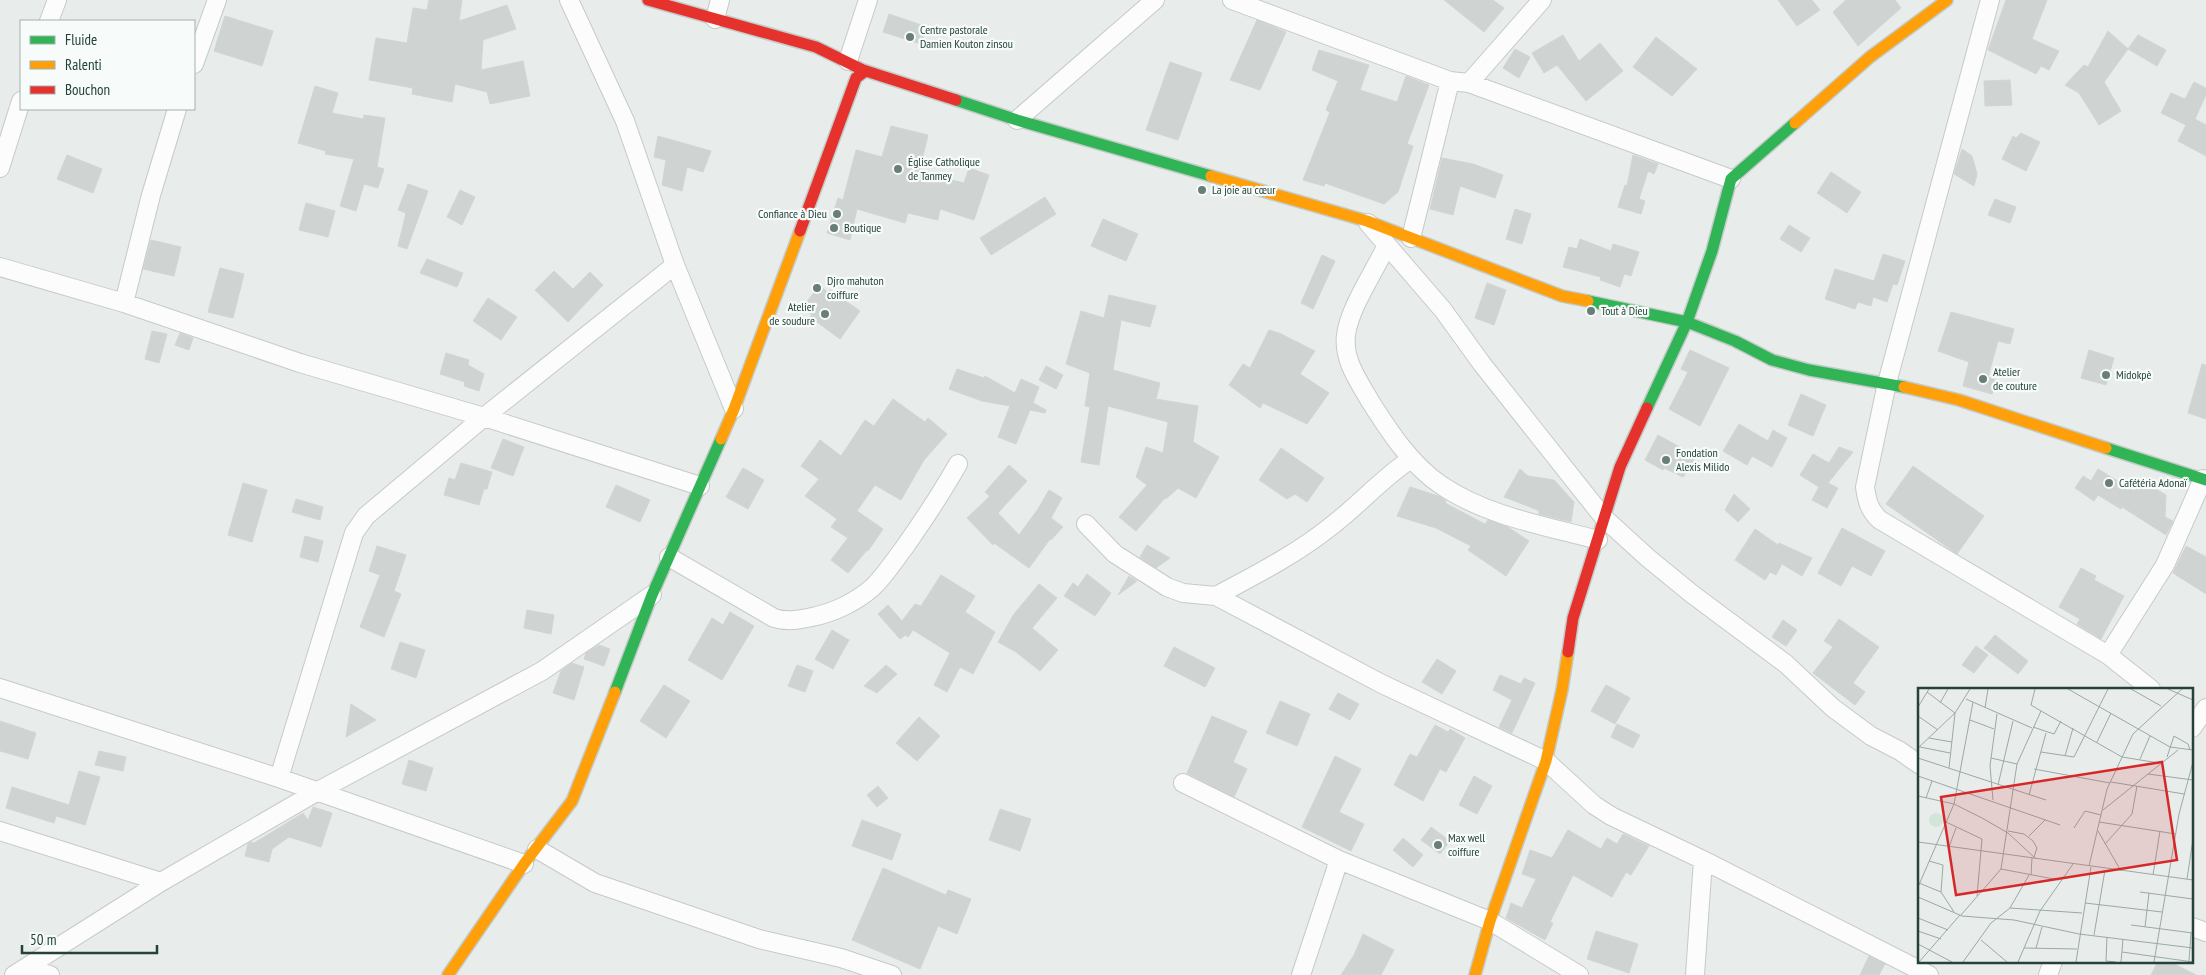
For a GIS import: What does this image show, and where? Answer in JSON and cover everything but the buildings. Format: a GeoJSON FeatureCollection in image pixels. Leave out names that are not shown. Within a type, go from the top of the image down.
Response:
{"type":"FeatureCollection","features":[{"type":"Feature","properties":{"kind":"street"},"geometry":{"type":"LineString","coordinates":[[49,20],[57,0]]}},
{"type":"Feature","properties":{"kind":"street"},"geometry":{"type":"LineString","coordinates":[[195,61],[217,0]]}},
{"type":"Feature","properties":{"kind":"street"},"geometry":{"type":"LineString","coordinates":[[569,0],[625,121],[675,265],[734,409]]}},
{"type":"Feature","properties":{"kind":"street"},"geometry":{"type":"LineString","coordinates":[[648,0],[803,43],[848,61],[864,72],[875,73],[1017,120],[1367,221],[1562,296],[1687,322],[1735,341],[1772,360],[1809,370],[1887,383],[1959,400],[2204,480],[2165,565],[2108,655]]}},
{"type":"Feature","properties":{"kind":"street"},"geometry":{"type":"LineString","coordinates":[[715,19],[720,0]]}},
{"type":"Feature","properties":{"kind":"street"},"geometry":{"type":"LineString","coordinates":[[848,61],[868,0]]}},
{"type":"Feature","properties":{"kind":"street"},"geometry":{"type":"LineString","coordinates":[[1017,120],[1155,0]]}},
{"type":"Feature","properties":{"kind":"street"},"geometry":{"type":"LineString","coordinates":[[1232,0],[1450,80],[1469,82],[1731,179]]}},
{"type":"Feature","properties":{"kind":"street"},"geometry":{"type":"LineString","coordinates":[[1469,82],[1542,0]]}},
{"type":"Feature","properties":{"kind":"street"},"geometry":{"type":"LineString","coordinates":[[1475,975],[1490,921],[1546,761],[1562,690],[1573,618],[1620,467],[1687,322],[1712,251],[1731,179],[1870,57],[1947,0]]}},
{"type":"Feature","properties":{"kind":"street"},"geometry":{"type":"LineString","coordinates":[[1990,0],[1887,383],[1865,486],[1866,500],[1871,511],[1880,520],[2108,655],[2150,688]]}},
{"type":"Feature","properties":{"kind":"street"},"geometry":{"type":"LineString","coordinates":[[448,975],[524,864],[572,801],[652,594],[734,409],[856,78],[864,72]]}},
{"type":"Feature","properties":{"kind":"street"},"geometry":{"type":"LineString","coordinates":[[1411,238],[1450,80]]}},
{"type":"Feature","properties":{"kind":"street"},"geometry":{"type":"LineString","coordinates":[[0,168],[20,104]]}},
{"type":"Feature","properties":{"kind":"street"},"geometry":{"type":"LineString","coordinates":[[124,303],[151,194],[177,110]]}},
{"type":"Feature","properties":{"kind":"street"},"geometry":{"type":"LineString","coordinates":[[1367,221],[1443,310],[1482,364],[1604,518],[1648,558],[1692,594],[1786,664],[1832,708],[1871,736],[1900,751],[1918,764]]}},
{"type":"Feature","properties":{"kind":"street"},"geometry":{"type":"LineString","coordinates":[[1387,245],[1352,314],[1346,333],[1345,349],[1349,363],[1359,382],[1411,459],[1439,484],[1474,504],[1598,540]]}},
{"type":"Feature","properties":{"kind":"street"},"geometry":{"type":"LineString","coordinates":[[279,778],[354,533],[366,516],[484,417],[675,265]]}},
{"type":"Feature","properties":{"kind":"street"},"geometry":{"type":"LineString","coordinates":[[0,267],[124,303],[300,363],[484,417],[700,486]]}},
{"type":"Feature","properties":{"kind":"street"},"geometry":{"type":"LineString","coordinates":[[1216,596],[1304,547],[1357,506],[1389,476],[1411,459]]}},
{"type":"Feature","properties":{"kind":"street"},"geometry":{"type":"LineString","coordinates":[[669,557],[774,618],[784,621],[822,615],[838,609],[872,588],[937,501],[958,464]]}},
{"type":"Feature","properties":{"kind":"street"},"geometry":{"type":"LineString","coordinates":[[1086,524],[1115,554],[1167,587],[1183,593],[1216,596],[1382,684],[1546,761],[1594,805],[1611,816],[1703,860],[1929,975]]}},
{"type":"Feature","properties":{"kind":"street"},"geometry":{"type":"LineString","coordinates":[[21,971],[161,882],[318,792],[542,672],[652,594]]}},
{"type":"Feature","properties":{"kind":"street"},"geometry":{"type":"LineString","coordinates":[[0,688],[279,778],[524,864]]}},
{"type":"Feature","properties":{"kind":"street"},"geometry":{"type":"LineString","coordinates":[[2194,723],[2206,708]]}},
{"type":"Feature","properties":{"kind":"street"},"geometry":{"type":"LineString","coordinates":[[1183,783],[1339,860],[1490,921],[1578,975]]}},
{"type":"Feature","properties":{"kind":"street"},"geometry":{"type":"LineString","coordinates":[[0,831],[161,882]]}},
{"type":"Feature","properties":{"kind":"street"},"geometry":{"type":"LineString","coordinates":[[537,849],[595,883],[759,939],[841,958],[892,975]]}},
{"type":"Feature","properties":{"kind":"street"},"geometry":{"type":"LineString","coordinates":[[1301,975],[1339,860]]}},
{"type":"Feature","properties":{"kind":"street"},"geometry":{"type":"LineString","coordinates":[[1695,975],[1703,860]]}},
{"type":"Feature","properties":{"kind":"street"},"geometry":{"type":"LineString","coordinates":[[2194,928],[2206,932]]}},
{"type":"Feature","properties":{"kind":"street"},"geometry":{"type":"LineString","coordinates":[[2048,975],[2053,962]]}},
{"type":"Feature","properties":{"kind":"street"},"geometry":{"type":"LineString","coordinates":[[21,971],[50,975]]}},
{"type":"Feature","properties":{"kind":"traffic: fast"},"geometry":{"type":"LineString","coordinates":[[956,100],[1017,120],[1211,176]]}},
{"type":"Feature","properties":{"kind":"traffic: fast"},"geometry":{"type":"LineString","coordinates":[[1647,408],[1687,322],[1712,251],[1731,179],[1795,123]]}},
{"type":"Feature","properties":{"kind":"traffic: fast"},"geometry":{"type":"LineString","coordinates":[[1588,301],[1687,322],[1735,341],[1772,360],[1809,370],[1904,387]]}},
{"type":"Feature","properties":{"kind":"traffic: fast"},"geometry":{"type":"LineString","coordinates":[[615,692],[652,595],[721,439]]}},
{"type":"Feature","properties":{"kind":"traffic: fast"},"geometry":{"type":"LineString","coordinates":[[2106,448],[2206,480]]}},
{"type":"Feature","properties":{"kind":"traffic: slow"},"geometry":{"type":"LineString","coordinates":[[1795,123],[1870,57],[1947,0]]}},
{"type":"Feature","properties":{"kind":"traffic: slow"},"geometry":{"type":"LineString","coordinates":[[1211,176],[1367,221],[1562,296],[1588,301]]}},
{"type":"Feature","properties":{"kind":"traffic: slow"},"geometry":{"type":"LineString","coordinates":[[721,439],[734,409],[800,231]]}},
{"type":"Feature","properties":{"kind":"traffic: slow"},"geometry":{"type":"LineString","coordinates":[[1904,387],[1959,400],[2106,448]]}},
{"type":"Feature","properties":{"kind":"traffic: slow"},"geometry":{"type":"LineString","coordinates":[[1475,975],[1490,921],[1546,761],[1562,690],[1568,652]]}},
{"type":"Feature","properties":{"kind":"traffic: slow"},"geometry":{"type":"LineString","coordinates":[[448,975],[524,864],[572,801],[615,692]]}},
{"type":"Feature","properties":{"kind":"traffic: jam"},"geometry":{"type":"LineString","coordinates":[[648,0],[816,47],[863,70],[956,100]]}},
{"type":"Feature","properties":{"kind":"traffic: jam"},"geometry":{"type":"LineString","coordinates":[[800,231],[856,78],[864,72]]}},
{"type":"Feature","properties":{"kind":"traffic: jam"},"geometry":{"type":"LineString","coordinates":[[1568,652],[1573,618],[1620,467],[1647,408]]}},
{"type":"Feature","properties":{"kind":"place","name":"Centre pastorale Damien Kouton zinsou"},"geometry":{"type":"Point","coordinates":[910,37]}},
{"type":"Feature","properties":{"kind":"place","name":"Église Catholique de Tanmey"},"geometry":{"type":"Point","coordinates":[898,169]}},
{"type":"Feature","properties":{"kind":"place","name":"La joie au cœur"},"geometry":{"type":"Point","coordinates":[1202,190]}},
{"type":"Feature","properties":{"kind":"place","name":"Confiance à Dieu"},"geometry":{"type":"Point","coordinates":[837,214]}},
{"type":"Feature","properties":{"kind":"place","name":"Boutique"},"geometry":{"type":"Point","coordinates":[834,228]}},
{"type":"Feature","properties":{"kind":"place","name":"Djro mahuton coiffure"},"geometry":{"type":"Point","coordinates":[817,288]}},
{"type":"Feature","properties":{"kind":"place","name":"Tout à Dieu"},"geometry":{"type":"Point","coordinates":[1591,311]}},
{"type":"Feature","properties":{"kind":"place","name":"Atelier de soudure"},"geometry":{"type":"Point","coordinates":[825,314]}},
{"type":"Feature","properties":{"kind":"place","name":"Midokpè"},"geometry":{"type":"Point","coordinates":[2106,375]}},
{"type":"Feature","properties":{"kind":"place","name":"Atelier de couture"},"geometry":{"type":"Point","coordinates":[1983,379]}},
{"type":"Feature","properties":{"kind":"place","name":"Fondation Alexis Milido"},"geometry":{"type":"Point","coordinates":[1666,460]}},
{"type":"Feature","properties":{"kind":"place","name":"Cafétéria Adonaï"},"geometry":{"type":"Point","coordinates":[2109,483]}},
{"type":"Feature","properties":{"kind":"place","name":"Max well coiffure"},"geometry":{"type":"Point","coordinates":[1438,845]}}]}
